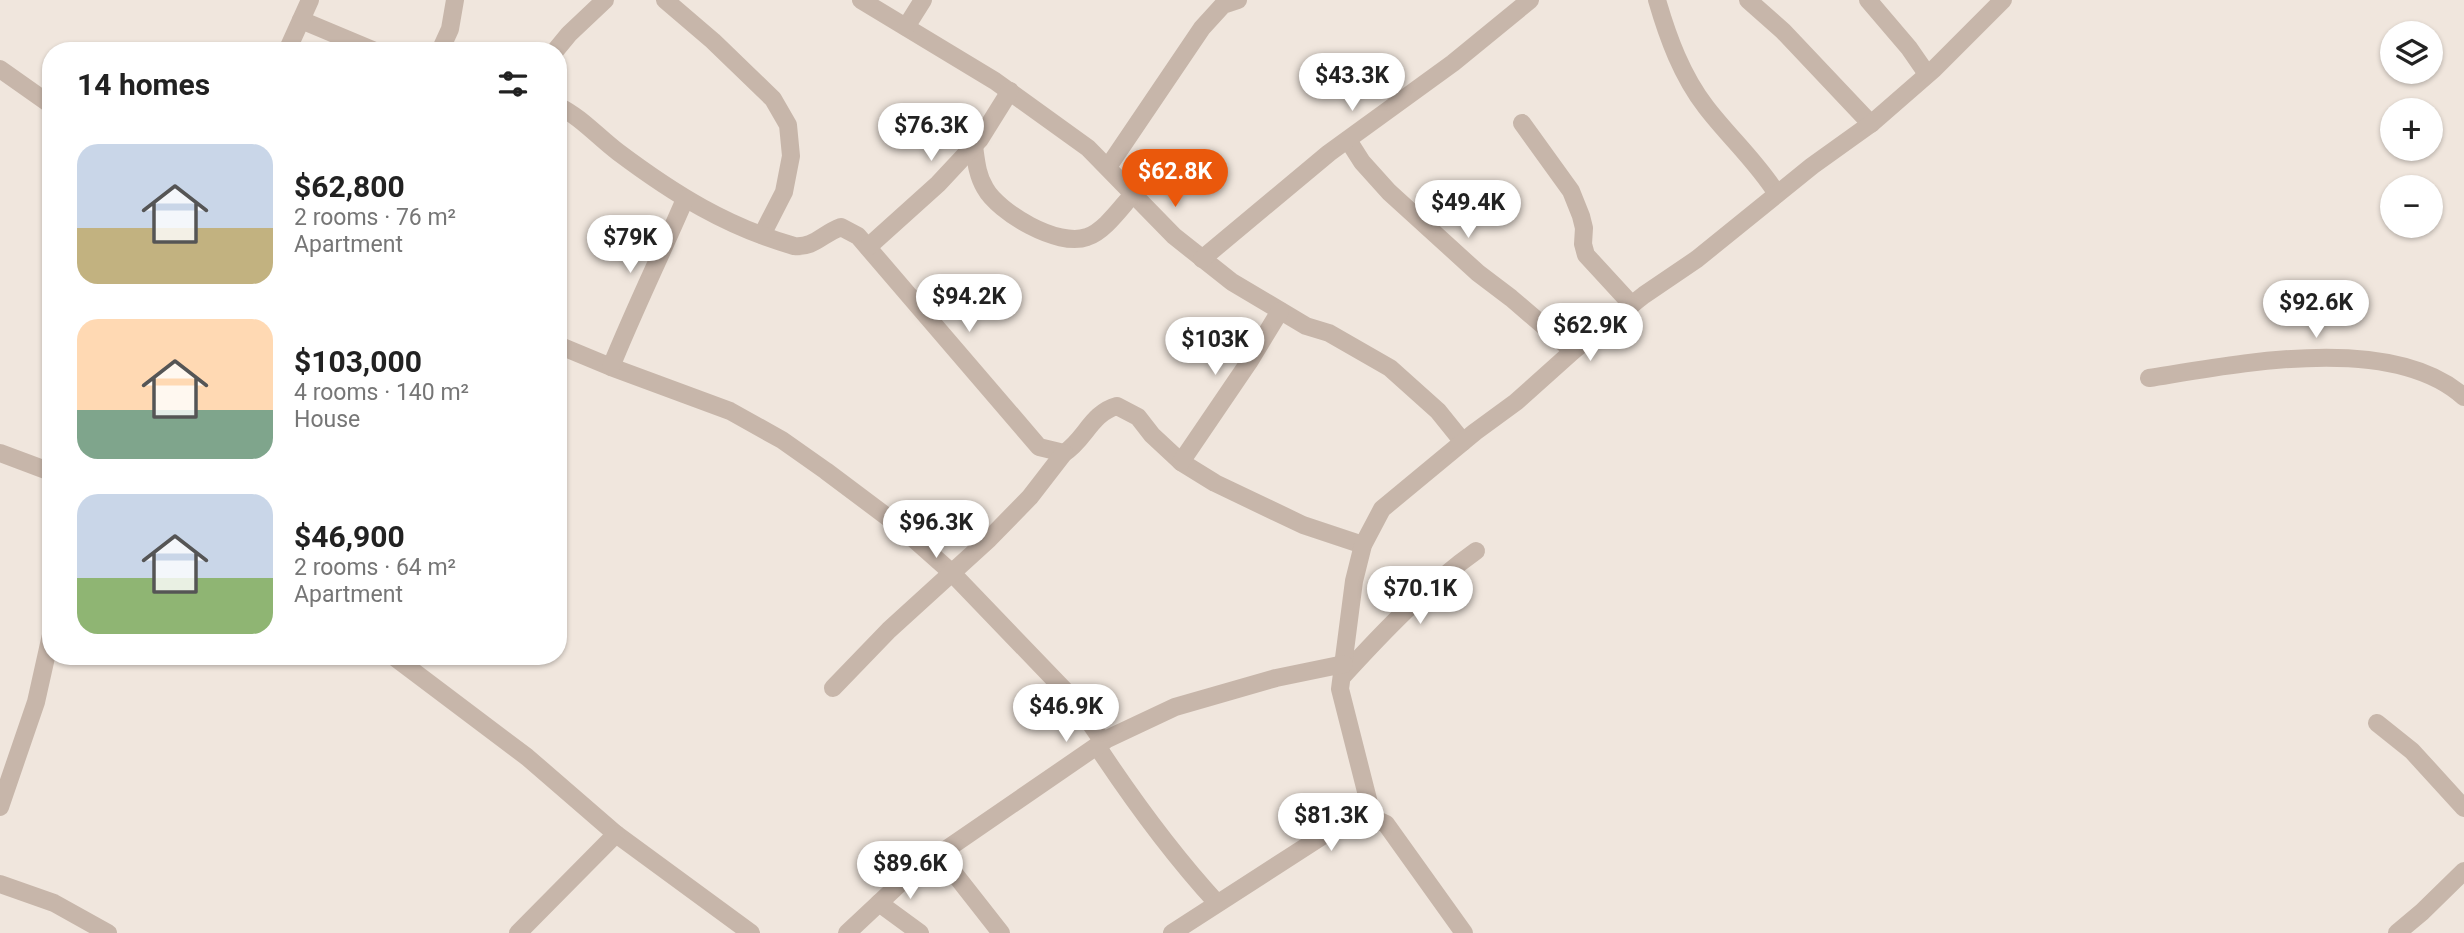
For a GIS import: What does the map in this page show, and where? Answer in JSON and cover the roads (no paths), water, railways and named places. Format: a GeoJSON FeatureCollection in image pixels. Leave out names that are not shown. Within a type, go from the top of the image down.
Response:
{"type":"FeatureCollection","features":[{"type":"Feature","properties":{"kind":"street"},"geometry":{"type":"LineString","coordinates":[[291,42],[310,0]]}},
{"type":"Feature","properties":{"kind":"street"},"geometry":{"type":"LineString","coordinates":[[444,42],[450,29],[455,0]]}},
{"type":"Feature","properties":{"kind":"street"},"geometry":{"type":"LineString","coordinates":[[562,42],[605,0]]}},
{"type":"Feature","properties":{"kind":"street"},"geometry":{"type":"LineString","coordinates":[[665,0],[713,41],[773,99],[788,125],[791,156],[784,192],[762,235]]}},
{"type":"Feature","properties":{"kind":"street"},"geometry":{"type":"LineString","coordinates":[[862,0],[1010,92],[1088,148],[1174,236],[1231,282],[1306,326],[1329,333],[1390,368],[1438,411],[1463,442]]}},
{"type":"Feature","properties":{"kind":"street"},"geometry":{"type":"LineString","coordinates":[[906,27],[923,0]]}},
{"type":"Feature","properties":{"kind":"street"},"geometry":{"type":"LineString","coordinates":[[1108,167],[1202,28],[1223,5],[1238,0]]}},
{"type":"Feature","properties":{"kind":"street"},"geometry":{"type":"LineString","coordinates":[[1202,259],[1348,140],[1453,63],[1530,0]]}},
{"type":"Feature","properties":{"kind":"street"},"geometry":{"type":"LineString","coordinates":[[1657,0],[1680,66],[1688,80],[1706,108],[1762,171],[1777,194]]}},
{"type":"Feature","properties":{"kind":"street"},"geometry":{"type":"LineString","coordinates":[[1748,0],[1783,31],[1871,124]]}},
{"type":"Feature","properties":{"kind":"street"},"geometry":{"type":"LineString","coordinates":[[1868,0],[1909,48],[1927,74]]}},
{"type":"Feature","properties":{"kind":"street"},"geometry":{"type":"LineString","coordinates":[[1373,819],[1340,689],[1354,581],[1363,545],[1382,509],[1516,402],[1573,351],[1698,259],[1842,143],[1871,124],[2003,0]]}},
{"type":"Feature","properties":{"kind":"street"},"geometry":{"type":"LineString","coordinates":[[301,20],[354,42]]}},
{"type":"Feature","properties":{"kind":"street"},"geometry":{"type":"LineString","coordinates":[[0,69],[42,99]]}},
{"type":"Feature","properties":{"kind":"street"},"geometry":{"type":"LineString","coordinates":[[868,247],[938,184],[974,146],[1010,92]]}},
{"type":"Feature","properties":{"kind":"street"},"geometry":{"type":"LineString","coordinates":[[567,112],[667,189],[723,221],[794,246],[805,247],[841,227],[858,236],[1039,447],[1064,453]]}},
{"type":"Feature","properties":{"kind":"street"},"geometry":{"type":"LineString","coordinates":[[1522,123],[1571,191],[1584,228],[1583,244],[1587,255],[1632,305]]}},
{"type":"Feature","properties":{"kind":"street"},"geometry":{"type":"LineString","coordinates":[[1348,140],[1362,162],[1396,198],[1469,266],[1573,351]]}},
{"type":"Feature","properties":{"kind":"street"},"geometry":{"type":"LineString","coordinates":[[974,146],[978,172],[985,190],[1003,209],[1059,238],[1086,238],[1102,227],[1134,193]]}},
{"type":"Feature","properties":{"kind":"street"},"geometry":{"type":"LineString","coordinates":[[611,367],[685,199]]}},
{"type":"Feature","properties":{"kind":"street"},"geometry":{"type":"LineString","coordinates":[[1181,462],[1280,311]]}},
{"type":"Feature","properties":{"kind":"street"},"geometry":{"type":"LineString","coordinates":[[567,349],[730,411],[782,440],[898,525],[951,572],[1075,701],[1136,805],[1169,849],[1217,903]]}},
{"type":"Feature","properties":{"kind":"street"},"geometry":{"type":"LineString","coordinates":[[2149,378],[2300,359],[2366,359],[2421,370],[2464,397]]}},
{"type":"Feature","properties":{"kind":"street"},"geometry":{"type":"LineString","coordinates":[[833,688],[889,630],[989,539],[1030,497],[1064,453],[1105,410],[1117,406],[1138,417],[1152,435],[1181,462],[1215,483],[1303,525],[1363,545]]}},
{"type":"Feature","properties":{"kind":"street"},"geometry":{"type":"LineString","coordinates":[[0,453],[42,469]]}},
{"type":"Feature","properties":{"kind":"street"},"geometry":{"type":"LineString","coordinates":[[847,933],[909,875],[1100,744],[1175,707],[1276,678],[1343,670],[1443,577],[1476,551]]}},
{"type":"Feature","properties":{"kind":"street"},"geometry":{"type":"LineString","coordinates":[[0,807],[36,702],[44,665]]}},
{"type":"Feature","properties":{"kind":"street"},"geometry":{"type":"LineString","coordinates":[[405,665],[527,757],[616,834],[751,933]]}},
{"type":"Feature","properties":{"kind":"street"},"geometry":{"type":"LineString","coordinates":[[2377,723],[2412,751],[2464,808]]}},
{"type":"Feature","properties":{"kind":"street"},"geometry":{"type":"LineString","coordinates":[[1172,933],[1344,823],[1363,818],[1386,824],[1456,931]]}},
{"type":"Feature","properties":{"kind":"street"},"geometry":{"type":"LineString","coordinates":[[518,933],[616,834]]}},
{"type":"Feature","properties":{"kind":"street"},"geometry":{"type":"LineString","coordinates":[[939,854],[996,932]]}},
{"type":"Feature","properties":{"kind":"street"},"geometry":{"type":"LineString","coordinates":[[2397,933],[2464,871]]}},
{"type":"Feature","properties":{"kind":"street"},"geometry":{"type":"LineString","coordinates":[[0,884],[54,903],[108,933]]}},
{"type":"Feature","properties":{"kind":"street"},"geometry":{"type":"LineString","coordinates":[[879,903],[920,933]]}}]}
